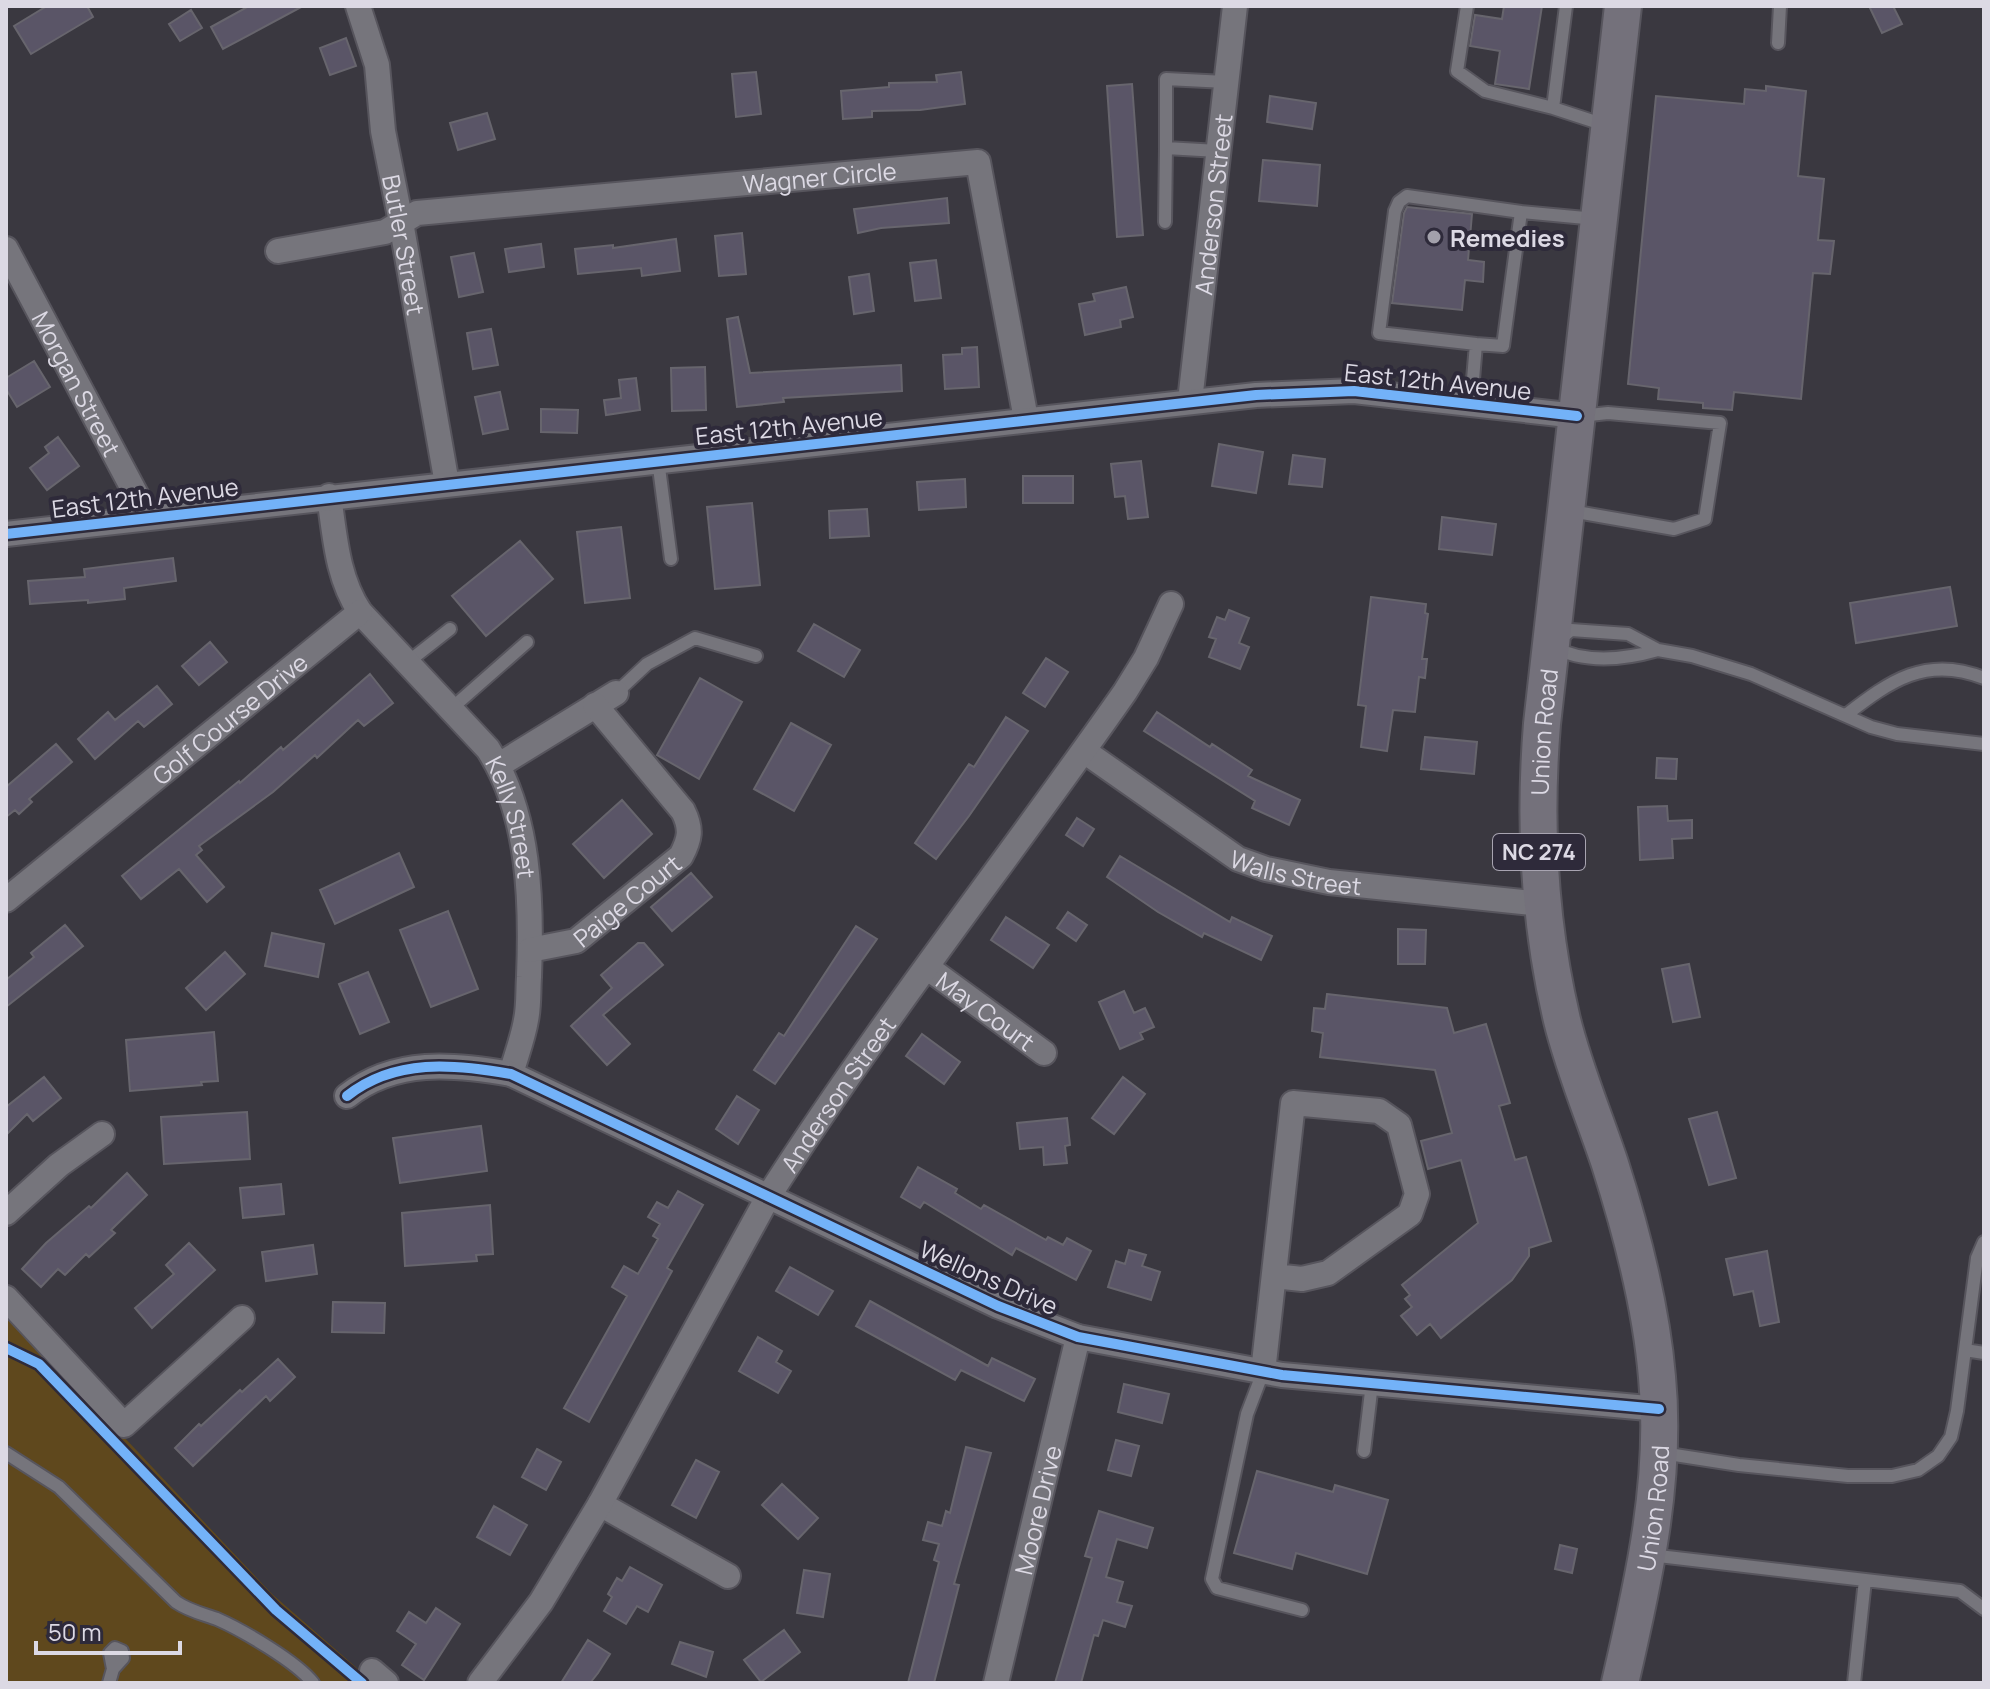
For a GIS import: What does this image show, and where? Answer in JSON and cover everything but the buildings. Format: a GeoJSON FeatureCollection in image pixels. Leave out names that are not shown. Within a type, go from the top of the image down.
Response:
{"type":"FeatureCollection","features":[{"type":"Feature","properties":{"kind":"main road","name":"Union Road"},"geometry":{"type":"LineString","coordinates":[[1620,1683],[1647,1555],[1658,1453],[1659,1409],[1654,1344],[1646,1299],[1610,1163],[1562,1021],[1542,904],[1538,830],[1539,761],[1623,6]]}},
{"type":"Feature","properties":{"kind":"street","name":"Butler Street"},"geometry":{"type":"LineString","coordinates":[[358,6],[377,65],[383,131],[447,484]]}},
{"type":"Feature","properties":{"kind":"street","name":"Anderson Street"},"geometry":{"type":"LineString","coordinates":[[1190,401],[1235,6]]}},
{"type":"Feature","properties":{"kind":"street","name":"Wagner Circle"},"geometry":{"type":"LineString","coordinates":[[401,222],[417,213],[978,162],[1026,419]]}},
{"type":"Feature","properties":{"kind":"street"},"geometry":{"type":"LineString","coordinates":[[278,251],[385,232],[401,222]]}},
{"type":"Feature","properties":{"kind":"street","name":"Morgan Street"},"geometry":{"type":"LineString","coordinates":[[6,249],[148,517]]}},
{"type":"Feature","properties":{"kind":"street","name":"East 12th Avenue"},"geometry":{"type":"LineString","coordinates":[[6,534],[1269,394],[1354,391],[1577,416]]}},
{"type":"Feature","properties":{"kind":"street"},"geometry":{"type":"LineString","coordinates":[[329,496],[341,576],[360,612]]}},
{"type":"Feature","properties":{"kind":"street","name":"Anderson Street"},"geometry":{"type":"LineString","coordinates":[[480,1683],[541,1602],[600,1504],[768,1197],[873,1041],[1084,751],[1146,658],[1171,604]]}},
{"type":"Feature","properties":{"kind":"street","name":"Kelly Street"},"geometry":{"type":"LineString","coordinates":[[360,612],[488,749],[499,765],[518,818],[526,867],[530,950],[527,1019],[511,1074]]}},
{"type":"Feature","properties":{"kind":"street","name":"Golf Course Drive"},"geometry":{"type":"LineString","coordinates":[[6,900],[360,612]]}},
{"type":"Feature","properties":{"kind":"street"},"geometry":{"type":"LineString","coordinates":[[499,765],[616,693]]}},
{"type":"Feature","properties":{"kind":"street","name":"Paige Court"},"geometry":{"type":"LineString","coordinates":[[530,950],[576,941],[681,856],[689,841],[690,825],[683,811],[595,705]]}},
{"type":"Feature","properties":{"kind":"street","name":"Walls Street"},"geometry":{"type":"LineString","coordinates":[[1084,751],[1238,859],[1266,869],[1329,882],[1542,904]]}},
{"type":"Feature","properties":{"kind":"street","name":"May Court"},"geometry":{"type":"LineString","coordinates":[[928,968],[1044,1053]]}},
{"type":"Feature","properties":{"kind":"street","name":"Wellons Drive"},"geometry":{"type":"LineString","coordinates":[[347,1096],[366,1081],[419,1067],[464,1066],[511,1074],[998,1306],[1078,1337],[1263,1372],[1659,1409]]}},
{"type":"Feature","properties":{"kind":"street"},"geometry":{"type":"LineString","coordinates":[[1263,1372],[1293,1103],[1379,1111],[1399,1125],[1417,1194],[1410,1214],[1328,1273],[1302,1279],[1274,1276]]}},
{"type":"Feature","properties":{"kind":"street"},"geometry":{"type":"LineString","coordinates":[[6,1213],[59,1165],[102,1134]]}},
{"type":"Feature","properties":{"kind":"street"},"geometry":{"type":"LineString","coordinates":[[6,1298],[124,1425],[242,1318]]}},
{"type":"Feature","properties":{"kind":"street","name":"Moore Drive"},"geometry":{"type":"LineString","coordinates":[[996,1683],[1078,1337]]}},
{"type":"Feature","properties":{"kind":"street"},"geometry":{"type":"LineString","coordinates":[[600,1504],[728,1576]]}},
{"type":"Feature","properties":{"kind":"lane"},"geometry":{"type":"LineString","coordinates":[[1467,6],[1457,71],[1485,91],[1553,108],[1609,127]]}},
{"type":"Feature","properties":{"kind":"lane"},"geometry":{"type":"LineString","coordinates":[[1553,108],[1566,6]]}},
{"type":"Feature","properties":{"kind":"lane"},"geometry":{"type":"LineString","coordinates":[[1778,43],[1780,6]]}},
{"type":"Feature","properties":{"kind":"lane"},"geometry":{"type":"LineString","coordinates":[[1165,222],[1166,79],[1226,82]]}},
{"type":"Feature","properties":{"kind":"lane"},"geometry":{"type":"LineString","coordinates":[[1166,148],[1218,151]]}},
{"type":"Feature","properties":{"kind":"lane"},"geometry":{"type":"LineString","coordinates":[[1521,212],[1503,346],[1379,333],[1395,211],[1399,202],[1407,196],[1599,219]]}},
{"type":"Feature","properties":{"kind":"lane"},"geometry":{"type":"LineString","coordinates":[[1471,403],[1476,344]]}},
{"type":"Feature","properties":{"kind":"lane"},"geometry":{"type":"LineString","coordinates":[[1566,511],[1674,529],[1705,519],[1720,423],[1608,413],[1577,416]]}},
{"type":"Feature","properties":{"kind":"lane"},"geometry":{"type":"LineString","coordinates":[[658,460],[671,559]]}},
{"type":"Feature","properties":{"kind":"lane"},"geometry":{"type":"LineString","coordinates":[[408,662],[450,629]]}},
{"type":"Feature","properties":{"kind":"lane"},"geometry":{"type":"LineString","coordinates":[[1658,650],[1626,659],[1568,655],[1551,646],[1571,630],[1628,634],[1658,650],[1692,656],[1751,674],[1897,734],[1984,744]]}},
{"type":"Feature","properties":{"kind":"lane"},"geometry":{"type":"LineString","coordinates":[[616,693],[647,664],[695,638],[756,656]]}},
{"type":"Feature","properties":{"kind":"lane"},"geometry":{"type":"LineString","coordinates":[[452,708],[527,642]]}},
{"type":"Feature","properties":{"kind":"lane"},"geometry":{"type":"LineString","coordinates":[[1846,715],[1884,686],[1922,672],[1947,670],[1984,678]]}},
{"type":"Feature","properties":{"kind":"lane"},"geometry":{"type":"LineString","coordinates":[[1658,1453],[1848,1476],[1892,1476],[1918,1470],[1938,1456],[1951,1437],[1978,1288],[1977,1258],[1984,1242]]}},
{"type":"Feature","properties":{"kind":"lane"},"geometry":{"type":"LineString","coordinates":[[1965,1350],[1984,1353]]}},
{"type":"Feature","properties":{"kind":"lane"},"geometry":{"type":"LineString","coordinates":[[1263,1372],[1247,1414],[1212,1579],[1217,1588],[1302,1610]]}},
{"type":"Feature","properties":{"kind":"lane"},"geometry":{"type":"LineString","coordinates":[[1364,1451],[1372,1383]]}},
{"type":"Feature","properties":{"kind":"lane"},"geometry":{"type":"LineString","coordinates":[[6,1453],[59,1487],[176,1602],[242,1632],[300,1669],[313,1683]]}},
{"type":"Feature","properties":{"kind":"lane"},"geometry":{"type":"LineString","coordinates":[[1647,1555],[1960,1591],[1984,1609]]}},
{"type":"Feature","properties":{"kind":"lane"},"geometry":{"type":"LineString","coordinates":[[1854,1683],[1865,1580]]}},
{"type":"Feature","properties":{"kind":"lane"},"geometry":{"type":"LineString","coordinates":[[109,1683],[113,1669]]}},
{"type":"Feature","properties":{"kind":"shaded area"},"geometry":{"type":"Polygon","coordinates":[[[6,1312],[272,1594],[374,1683],[6,1683],[6,1312]]]}},
{"type":"Feature","properties":{"kind":"cycle path"},"geometry":{"type":"LineString","coordinates":[[6,534],[1256,395],[1354,391],[1577,416]]}},
{"type":"Feature","properties":{"kind":"cycle path"},"geometry":{"type":"LineString","coordinates":[[347,1096],[385,1075],[426,1067],[468,1068],[511,1074],[998,1306],[1078,1337],[1282,1375],[1659,1409]]}},
{"type":"Feature","properties":{"kind":"cycle path"},"geometry":{"type":"LineString","coordinates":[[6,1348],[39,1364],[276,1610],[362,1683]]}},
{"type":"Feature","properties":{"kind":"place","name":"Remedies"},"geometry":{"type":"Point","coordinates":[1434,237]}}]}
